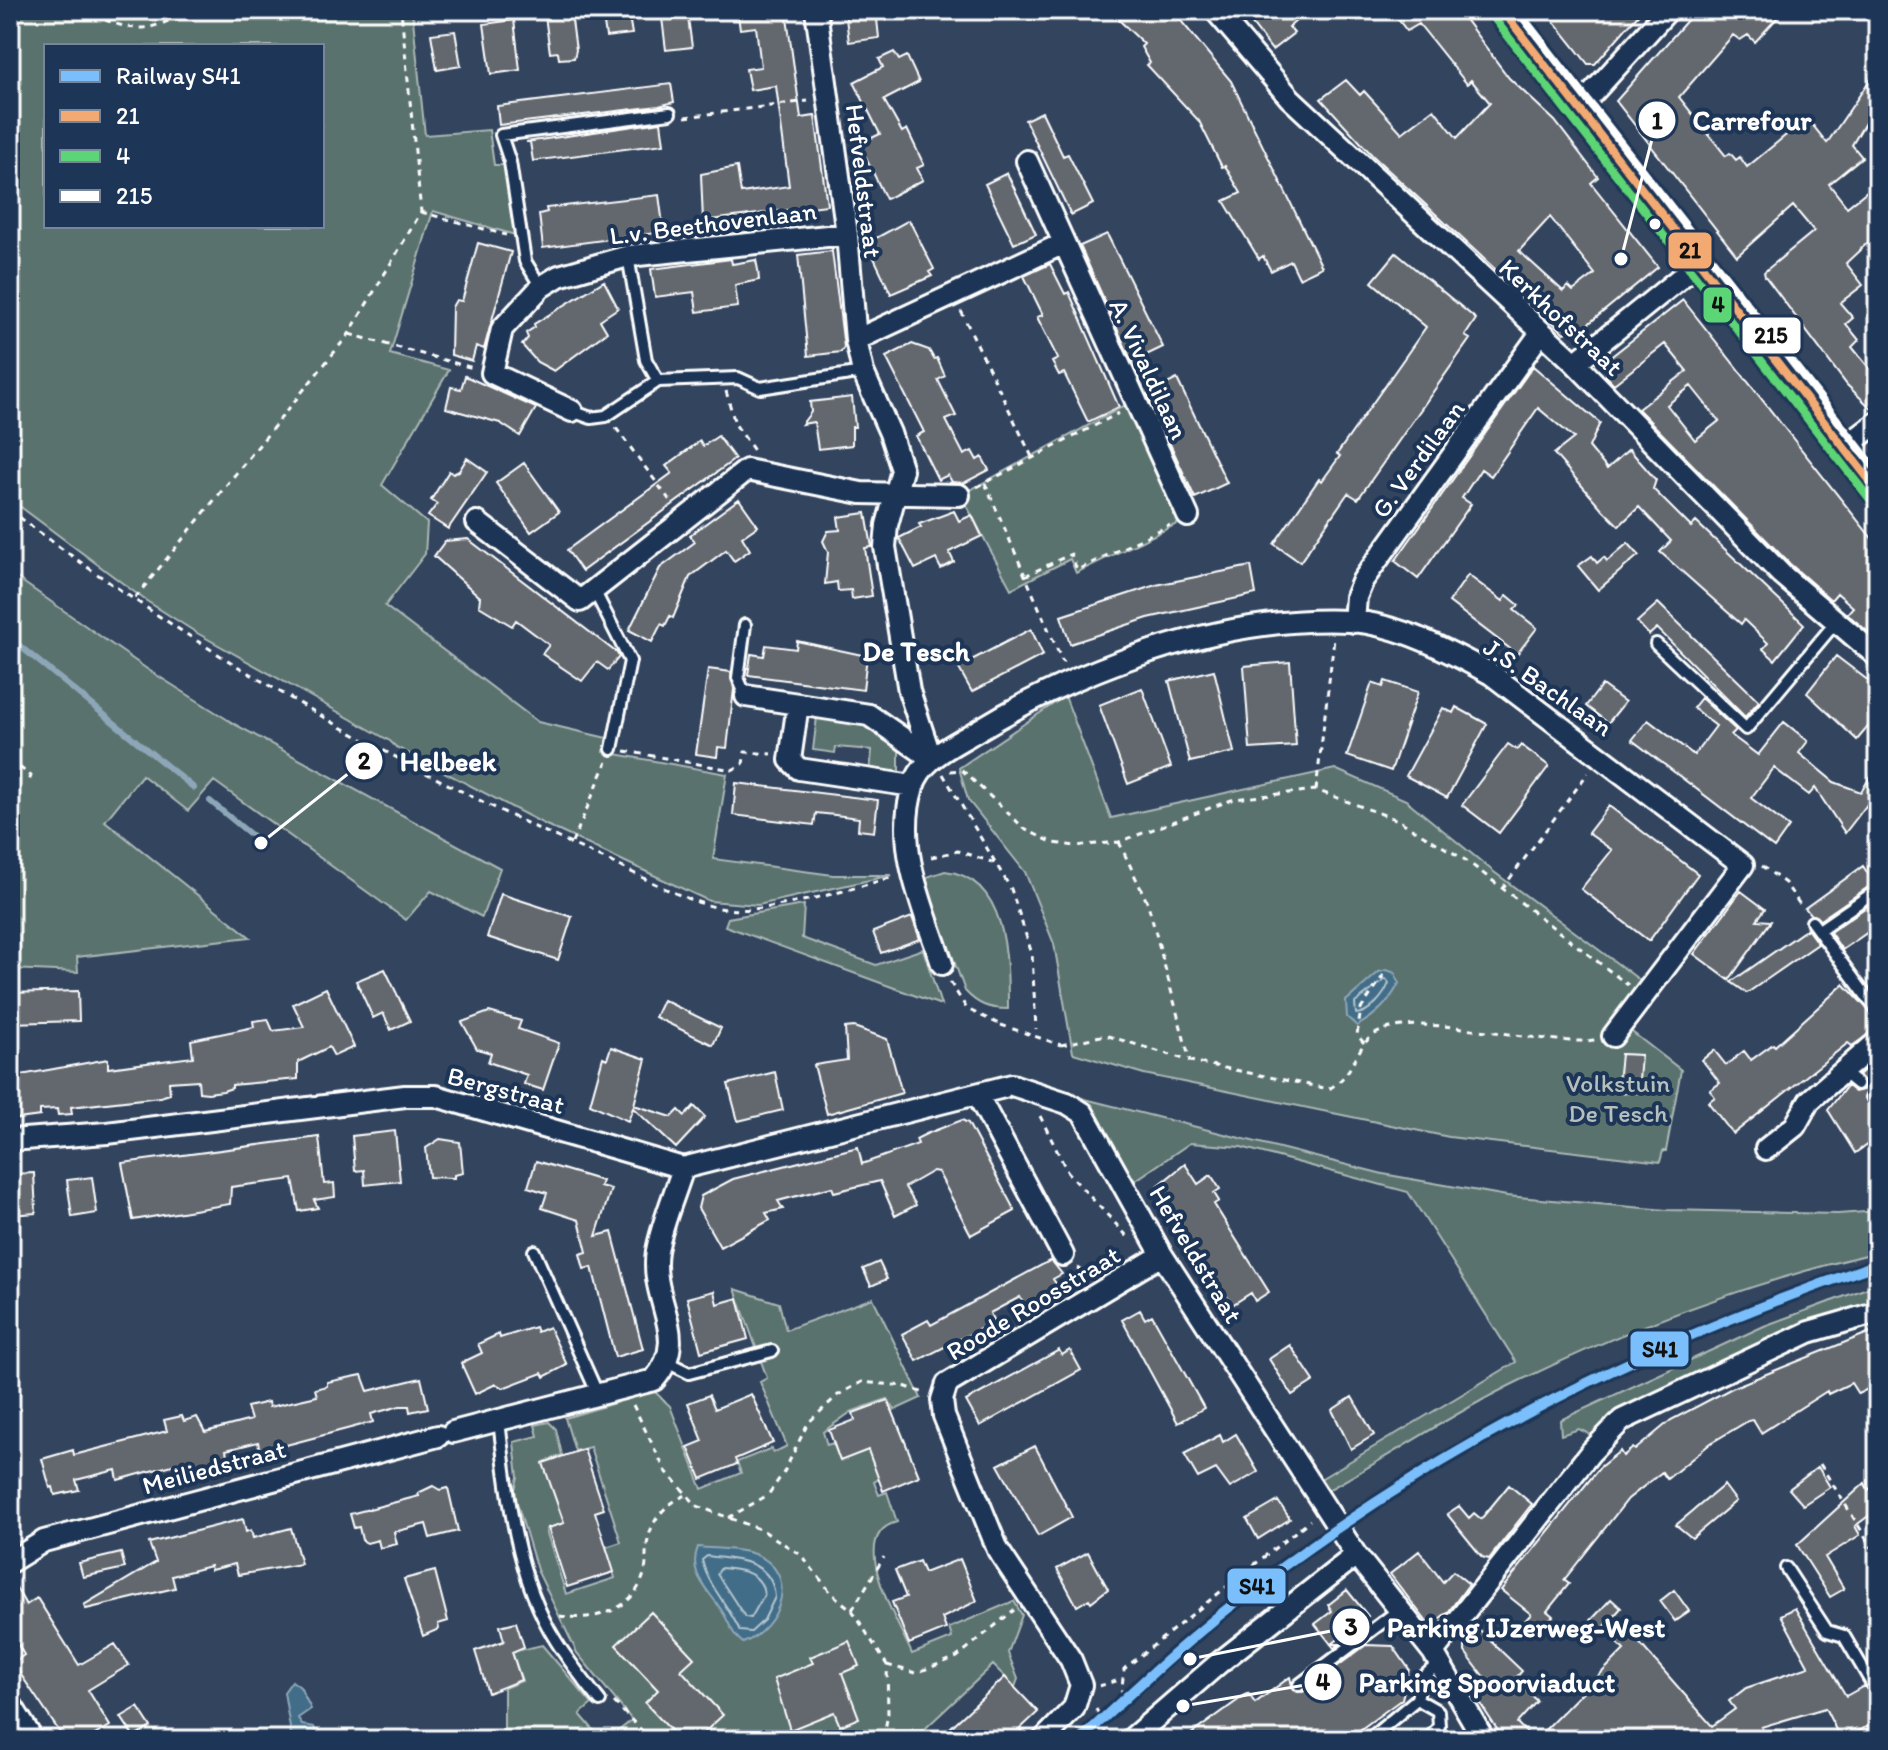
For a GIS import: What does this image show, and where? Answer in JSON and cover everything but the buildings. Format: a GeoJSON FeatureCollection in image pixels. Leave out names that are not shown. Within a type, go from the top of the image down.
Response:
{"type":"FeatureCollection","features":[{"type":"Feature","properties":{"kind":"main road"},"geometry":{"type":"LineString","coordinates":[[1502,10],[1878,491]]}},
{"type":"Feature","properties":{"kind":"street","name":"Hefveldstraat"},"geometry":{"type":"LineString","coordinates":[[816,10],[847,234],[856,340],[863,372],[890,433],[902,470],[887,525],[885,547],[909,691],[937,765]]}},
{"type":"Feature","properties":{"kind":"street","name":"Kerkhofstraat"},"geometry":{"type":"LineString","coordinates":[[1215,10],[1290,98],[1540,334],[1575,363],[1781,574],[1878,657]]}},
{"type":"Feature","properties":{"kind":"street"},"geometry":{"type":"LineString","coordinates":[[1579,108],[1668,10]]}},
{"type":"Feature","properties":{"kind":"street","name":"A. Vivaldilaan"},"geometry":{"type":"LineString","coordinates":[[1027,161],[1062,244],[1188,516]]}},
{"type":"Feature","properties":{"kind":"street","name":"L.v. Beethovenlaan"},"geometry":{"type":"LineString","coordinates":[[572,411],[492,373],[502,329],[541,287],[580,268],[628,256],[847,234]]}},
{"type":"Feature","properties":{"kind":"street"},"geometry":{"type":"LineString","coordinates":[[856,340],[1062,244]]}},
{"type":"Feature","properties":{"kind":"street"},"geometry":{"type":"LineString","coordinates":[[1575,363],[1700,262]]}},
{"type":"Feature","properties":{"kind":"street","name":"G. Verdilaan"},"geometry":{"type":"LineString","coordinates":[[1345,622],[1363,580],[1540,334]]}},
{"type":"Feature","properties":{"kind":"street"},"geometry":{"type":"LineString","coordinates":[[1844,448],[1878,422]]}},
{"type":"Feature","properties":{"kind":"street"},"geometry":{"type":"LineString","coordinates":[[477,522],[580,601],[747,470],[861,493],[959,495]]}},
{"type":"Feature","properties":{"kind":"street","name":"J.S. Bachlaan"},"geometry":{"type":"LineString","coordinates":[[937,765],[1015,707],[1141,654],[1215,636],[1345,622],[1401,633],[1448,651],[1491,674],[1743,865]]}},
{"type":"Feature","properties":{"kind":"street"},"geometry":{"type":"LineString","coordinates":[[746,696],[869,715],[937,765],[913,786],[908,827],[911,867],[942,964]]}},
{"type":"Feature","properties":{"kind":"street"},"geometry":{"type":"LineString","coordinates":[[798,704],[790,760],[799,769],[913,786]]}},
{"type":"Feature","properties":{"kind":"street"},"geometry":{"type":"LineString","coordinates":[[1613,1036],[1645,998],[1743,865]]}},
{"type":"Feature","properties":{"kind":"street"},"geometry":{"type":"LineString","coordinates":[[1766,1149],[1795,1126],[1809,1101],[1849,1078],[1878,1041]]}},
{"type":"Feature","properties":{"kind":"street","name":"Hefveldstraat"},"geometry":{"type":"LineString","coordinates":[[977,1094],[1012,1085],[1067,1103],[1083,1113],[1155,1260],[1356,1555],[1401,1607],[1436,1658],[1484,1740]]}},
{"type":"Feature","properties":{"kind":"street"},"geometry":{"type":"LineString","coordinates":[[669,1363],[672,1344],[656,1277],[657,1250],[683,1168],[977,1094],[1063,1255]]}},
{"type":"Feature","properties":{"kind":"street","name":"Bergstraat"},"geometry":{"type":"LineString","coordinates":[[10,1140],[107,1133],[405,1096],[436,1096],[683,1168]]}},
{"type":"Feature","properties":{"kind":"street","name":"Roode Roosstraat"},"geometry":{"type":"LineString","coordinates":[[1043,1740],[1074,1708],[1081,1685],[1071,1660],[998,1550],[944,1416],[942,1400],[947,1384],[1155,1260]]}},
{"type":"Feature","properties":{"kind":"street"},"geometry":{"type":"LineString","coordinates":[[1436,1658],[1590,1453],[1622,1420],[1809,1332],[1878,1312]]}},
{"type":"Feature","properties":{"kind":"street","name":"Meiliedstraat"},"geometry":{"type":"LineString","coordinates":[[10,1562],[44,1541],[445,1434],[626,1390],[654,1380],[669,1363]]}},
{"type":"Feature","properties":{"kind":"street"},"geometry":{"type":"LineString","coordinates":[[1130,1740],[1219,1663],[1356,1555]]}},
{"type":"Feature","properties":{"kind":"street"},"geometry":{"type":"LineString","coordinates":[[10,1703],[33,1740]]}},
{"type":"Feature","properties":{"kind":"lane"},"geometry":{"type":"LineString","coordinates":[[541,287],[525,261],[510,162],[501,135],[670,116]]}},
{"type":"Feature","properties":{"kind":"lane"},"geometry":{"type":"LineString","coordinates":[[628,256],[646,360],[658,381]]}},
{"type":"Feature","properties":{"kind":"lane"},"geometry":{"type":"LineString","coordinates":[[572,411],[591,418],[606,416],[658,381],[738,378],[760,388],[863,372]]}},
{"type":"Feature","properties":{"kind":"lane"},"geometry":{"type":"LineString","coordinates":[[594,590],[630,661],[612,749]]}},
{"type":"Feature","properties":{"kind":"lane"},"geometry":{"type":"LineString","coordinates":[[1656,644],[1746,729],[1836,622]]}},
{"type":"Feature","properties":{"kind":"lane"},"geometry":{"type":"LineString","coordinates":[[745,625],[738,678],[746,696]]}},
{"type":"Feature","properties":{"kind":"lane"},"geometry":{"type":"LineString","coordinates":[[1877,890],[1816,926],[1878,1012]]}},
{"type":"Feature","properties":{"kind":"lane"},"geometry":{"type":"LineString","coordinates":[[534,1251],[598,1395]]}},
{"type":"Feature","properties":{"kind":"lane"},"geometry":{"type":"LineString","coordinates":[[669,1363],[689,1373],[772,1351]]}},
{"type":"Feature","properties":{"kind":"lane"},"geometry":{"type":"LineString","coordinates":[[499,1420],[507,1495],[530,1583],[554,1640],[600,1701]]}},
{"type":"Feature","properties":{"kind":"lane"},"geometry":{"type":"LineString","coordinates":[[1786,1568],[1827,1631],[1844,1636],[1878,1694]]}},
{"type":"Feature","properties":{"kind":"lane"},"geometry":{"type":"LineString","coordinates":[[1299,1685],[1401,1607]]}},
{"type":"Feature","properties":{"kind":"lane"},"geometry":{"type":"LineString","coordinates":[[1368,1740],[1417,1699],[1421,1679],[1436,1658]]}},
{"type":"Feature","properties":{"kind":"lane"},"geometry":{"type":"LineString","coordinates":[[1415,1740],[1430,1738],[1439,1726],[1438,1711],[1417,1699]]}},
{"type":"Feature","properties":{"kind":"path"},"geometry":{"type":"LineString","coordinates":[[83,10],[121,27],[159,28],[189,10]]}},
{"type":"Feature","properties":{"kind":"path"},"geometry":{"type":"LineString","coordinates":[[134,599],[349,334],[421,212],[401,10]]}},
{"type":"Feature","properties":{"kind":"path"},"geometry":{"type":"LineString","coordinates":[[670,116],[828,98]]}},
{"type":"Feature","properties":{"kind":"path"},"geometry":{"type":"LineString","coordinates":[[421,212],[520,239]]}},
{"type":"Feature","properties":{"kind":"path"},"geometry":{"type":"LineString","coordinates":[[953,295],[1033,459]]}},
{"type":"Feature","properties":{"kind":"path"},"geometry":{"type":"LineString","coordinates":[[349,334],[452,363]]}},
{"type":"Feature","properties":{"kind":"path"},"geometry":{"type":"LineString","coordinates":[[722,380],[735,424],[771,475]]}},
{"type":"Feature","properties":{"kind":"path"},"geometry":{"type":"LineString","coordinates":[[959,495],[1137,404]]}},
{"type":"Feature","properties":{"kind":"path"},"geometry":{"type":"LineString","coordinates":[[606,416],[684,519]]}},
{"type":"Feature","properties":{"kind":"path"},"geometry":{"type":"LineString","coordinates":[[985,483],[1071,681]]}},
{"type":"Feature","properties":{"kind":"path"},"geometry":{"type":"LineString","coordinates":[[10,510],[134,599],[296,700],[410,763],[571,844],[725,909],[753,909],[863,886],[895,877],[935,855],[958,851],[995,863]]}},
{"type":"Feature","properties":{"kind":"path"},"geometry":{"type":"LineString","coordinates":[[1025,576],[1071,554],[1077,570],[1188,516]]}},
{"type":"Feature","properties":{"kind":"path"},"geometry":{"type":"LineString","coordinates":[[1316,790],[1345,622]]}},
{"type":"Feature","properties":{"kind":"path"},"geometry":{"type":"LineString","coordinates":[[571,844],[612,749],[732,770],[743,764],[745,752],[782,755],[790,760]]}},
{"type":"Feature","properties":{"kind":"path"},"geometry":{"type":"LineString","coordinates":[[1502,889],[1600,757]]}},
{"type":"Feature","properties":{"kind":"path"},"geometry":{"type":"LineString","coordinates":[[10,760],[31,776],[29,781]]}},
{"type":"Feature","properties":{"kind":"path"},"geometry":{"type":"LineString","coordinates":[[937,765],[962,770],[1026,830],[1039,837],[1075,846],[1119,842],[1234,799],[1316,790],[1398,820],[1467,861],[1645,998]]}},
{"type":"Feature","properties":{"kind":"path"},"geometry":{"type":"LineString","coordinates":[[937,765],[1011,889],[1029,937],[1036,1029]]}},
{"type":"Feature","properties":{"kind":"path"},"geometry":{"type":"LineString","coordinates":[[1119,842],[1148,904],[1190,1061]]}},
{"type":"Feature","properties":{"kind":"path"},"geometry":{"type":"LineString","coordinates":[[1743,865],[1760,865],[1773,872],[1816,926]]}},
{"type":"Feature","properties":{"kind":"path"},"geometry":{"type":"LineString","coordinates":[[942,964],[967,1009],[1001,1025],[1061,1045],[1105,1035],[1190,1061],[1329,1089],[1345,1080],[1364,1043],[1376,1033],[1414,1027],[1591,1041],[1613,1036]]}},
{"type":"Feature","properties":{"kind":"path"},"geometry":{"type":"LineString","coordinates":[[1364,1043],[1357,1035],[1361,1009],[1387,970]]}},
{"type":"Feature","properties":{"kind":"path"},"geometry":{"type":"LineString","coordinates":[[1039,1108],[1043,1128],[1068,1173],[1135,1244],[1155,1260]]}},
{"type":"Feature","properties":{"kind":"path"},"geometry":{"type":"LineString","coordinates":[[1063,1255],[1084,1273],[1101,1273]]}},
{"type":"Feature","properties":{"kind":"path"},"geometry":{"type":"LineString","coordinates":[[728,1518],[768,1495],[784,1472],[808,1423],[838,1395],[862,1382],[904,1386],[942,1400]]}},
{"type":"Feature","properties":{"kind":"path"},"geometry":{"type":"LineString","coordinates":[[626,1390],[665,1470],[697,1506],[762,1530],[801,1555],[832,1594],[852,1610],[887,1665],[888,1714],[883,1740]]}},
{"type":"Feature","properties":{"kind":"path"},"geometry":{"type":"LineString","coordinates":[[1820,1464],[1878,1557]]}},
{"type":"Feature","properties":{"kind":"path"},"geometry":{"type":"LineString","coordinates":[[563,1628],[556,1615],[578,1619],[604,1614],[621,1606],[637,1591],[646,1570],[647,1544],[656,1517],[669,1502],[688,1494]]}},
{"type":"Feature","properties":{"kind":"path"},"geometry":{"type":"LineString","coordinates":[[1084,1740],[1120,1705],[1124,1669],[1313,1517]]}},
{"type":"Feature","properties":{"kind":"path"},"geometry":{"type":"LineString","coordinates":[[852,1610],[884,1557]]}},
{"type":"Feature","properties":{"kind":"path"},"geometry":{"type":"LineString","coordinates":[[887,1665],[916,1673],[957,1657],[1029,1597]]}},
{"type":"Feature","properties":{"kind":"path"},"geometry":{"type":"LineString","coordinates":[[1097,1687],[1123,1679]]}},
{"type":"Feature","properties":{"kind":"path"},"geometry":{"type":"LineString","coordinates":[[613,1701],[651,1740]]}},
{"type":"Feature","properties":{"kind":"path"},"geometry":{"type":"LineString","coordinates":[[1103,1721],[1106,1740]]}},
{"type":"Feature","properties":{"kind":"green space"},"geometry":{"type":"Polygon","coordinates":[[[10,10],[412,10],[425,135],[489,130],[494,165],[506,165],[515,235],[433,211],[390,354],[449,370],[382,485],[427,523],[425,554],[385,606],[538,722],[607,738],[604,752],[727,774],[713,859],[833,875],[892,875],[758,905],[709,901],[544,824],[396,747],[145,600],[10,499],[10,10]]]}},
{"type":"Feature","properties":{"kind":"green space"},"geometry":{"type":"Polygon","coordinates":[[[1131,402],[1183,521],[1076,573],[1070,559],[1011,589],[961,495],[1131,402]]]}},
{"type":"Feature","properties":{"kind":"green space"},"geometry":{"type":"Polygon","coordinates":[[[10,573],[147,669],[236,725],[500,868],[482,917],[431,891],[406,920],[214,781],[188,811],[142,775],[105,821],[250,937],[77,957],[78,972],[10,969],[10,573]]]}},
{"type":"Feature","properties":{"kind":"green space","name":"Volkstuin De Tesch"},"geometry":{"type":"Polygon","coordinates":[[[1065,696],[1111,818],[1335,769],[1406,800],[1494,872],[1645,984],[1628,1029],[1681,1070],[1666,1151],[1663,1151],[1660,1162],[1449,1137],[1144,1074],[1073,1053],[1054,944],[1025,872],[968,800],[959,768],[1065,696]]]}},
{"type":"Feature","properties":{"kind":"green space"},"geometry":{"type":"Polygon","coordinates":[[[817,717],[868,724],[899,743],[899,777],[870,774],[872,750],[836,747],[835,753],[813,750],[817,717]]]}},
{"type":"Feature","properties":{"kind":"green space"},"geometry":{"type":"Polygon","coordinates":[[[945,871],[966,877],[981,888],[993,905],[1005,945],[1008,1009],[984,1005],[965,991],[924,878],[945,871]]]}},
{"type":"Feature","properties":{"kind":"green space"},"geometry":{"type":"Polygon","coordinates":[[[804,905],[802,938],[876,965],[923,949],[941,1005],[725,926],[728,918],[804,905]]]}},
{"type":"Feature","properties":{"kind":"green space"},"geometry":{"type":"Polygon","coordinates":[[[1077,1097],[1383,1174],[1507,1196],[1667,1210],[1838,1214],[1878,1211],[1878,1252],[1740,1291],[1562,1361],[1495,1393],[1324,1492],[1317,1481],[1516,1362],[1408,1192],[1241,1147],[1190,1143],[1133,1182],[1096,1120],[1077,1097]]]}},
{"type":"Feature","properties":{"kind":"green space"},"geometry":{"type":"Polygon","coordinates":[[[1878,1284],[1878,1304],[1619,1413],[1591,1435],[1579,1429],[1561,1435],[1560,1420],[1764,1326],[1878,1284]]]}},
{"type":"Feature","properties":{"kind":"green space"},"geometry":{"type":"Polygon","coordinates":[[[735,1289],[779,1303],[786,1330],[873,1298],[921,1398],[895,1410],[887,1399],[851,1412],[823,1432],[827,1445],[833,1443],[840,1460],[868,1450],[879,1479],[874,1482],[879,1495],[887,1492],[897,1522],[882,1530],[875,1544],[875,1562],[888,1603],[912,1654],[952,1638],[949,1628],[1014,1601],[1022,1615],[1008,1653],[1018,1679],[1015,1687],[993,1665],[913,1740],[607,1740],[632,1720],[577,1653],[537,1570],[514,1493],[518,1477],[514,1442],[538,1436],[535,1425],[549,1422],[556,1429],[562,1455],[544,1462],[564,1523],[546,1530],[566,1594],[615,1578],[606,1547],[621,1542],[590,1447],[575,1451],[565,1418],[654,1391],[670,1406],[702,1489],[741,1473],[737,1462],[772,1448],[773,1453],[787,1446],[760,1382],[767,1378],[735,1289]]]}},
{"type":"Feature","properties":{"kind":"green space"},"geometry":{"type":"Polygon","coordinates":[[[542,1645],[592,1704],[580,1714],[602,1740],[504,1740],[504,1688],[522,1681],[512,1652],[542,1645]]]}},
{"type":"Feature","properties":{"kind":"water"},"geometry":{"type":"Polygon","coordinates":[[[1387,970],[1395,973],[1399,983],[1381,1008],[1357,1026],[1347,1017],[1346,1001],[1379,972],[1387,970]]]}},
{"type":"Feature","properties":{"kind":"water"},"geometry":{"type":"Polygon","coordinates":[[[698,1547],[754,1554],[769,1562],[778,1574],[780,1600],[767,1626],[756,1636],[743,1643],[733,1632],[697,1574],[695,1557],[698,1547]]]}},
{"type":"Feature","properties":{"kind":"water"},"geometry":{"type":"Polygon","coordinates":[[[292,1681],[300,1687],[311,1709],[298,1718],[302,1725],[314,1727],[319,1740],[292,1740],[284,1692],[292,1681]]]}},
{"type":"Feature","properties":{"kind":"waterway"},"geometry":{"type":"LineString","coordinates":[[10,638],[194,788]]}},
{"type":"Feature","properties":{"kind":"waterway"},"geometry":{"type":"LineString","coordinates":[[210,801],[261,843]]}},
{"type":"Feature","properties":{"kind":"rail line","name":"S41"},"geometry":{"type":"LineString","coordinates":[[1080,1740],[1235,1603],[1331,1532],[1405,1484],[1554,1399],[1632,1362],[1793,1294],[1878,1264]]}},
{"type":"Feature","properties":{"kind":"transit line","name":"21"},"geometry":{"type":"LineString","coordinates":[[1502,10],[1878,491]]}},
{"type":"Feature","properties":{"kind":"transit line","name":"215"},"geometry":{"type":"LineString","coordinates":[[1517,10],[1878,472]]}},
{"type":"Feature","properties":{"kind":"transit line","name":"4"},"geometry":{"type":"LineString","coordinates":[[1493,17],[1869,498]]}},
{"type":"Feature","properties":{"kind":"place","name":"Carrefour"},"geometry":{"type":"Point","coordinates":[1621,259]}},
{"type":"Feature","properties":{"kind":"place","name":"Helbeek"},"geometry":{"type":"Point","coordinates":[261,843]}},
{"type":"Feature","properties":{"kind":"place","name":"Parking IJzerweg-West"},"geometry":{"type":"Point","coordinates":[1190,1659]}},
{"type":"Feature","properties":{"kind":"place","name":"Parking Spoorviaduct"},"geometry":{"type":"Point","coordinates":[1183,1706]}},
{"type":"Feature","properties":{"kind":"district","name":"De Tesch"},"geometry":{"type":"Point","coordinates":[916,651]}}]}
